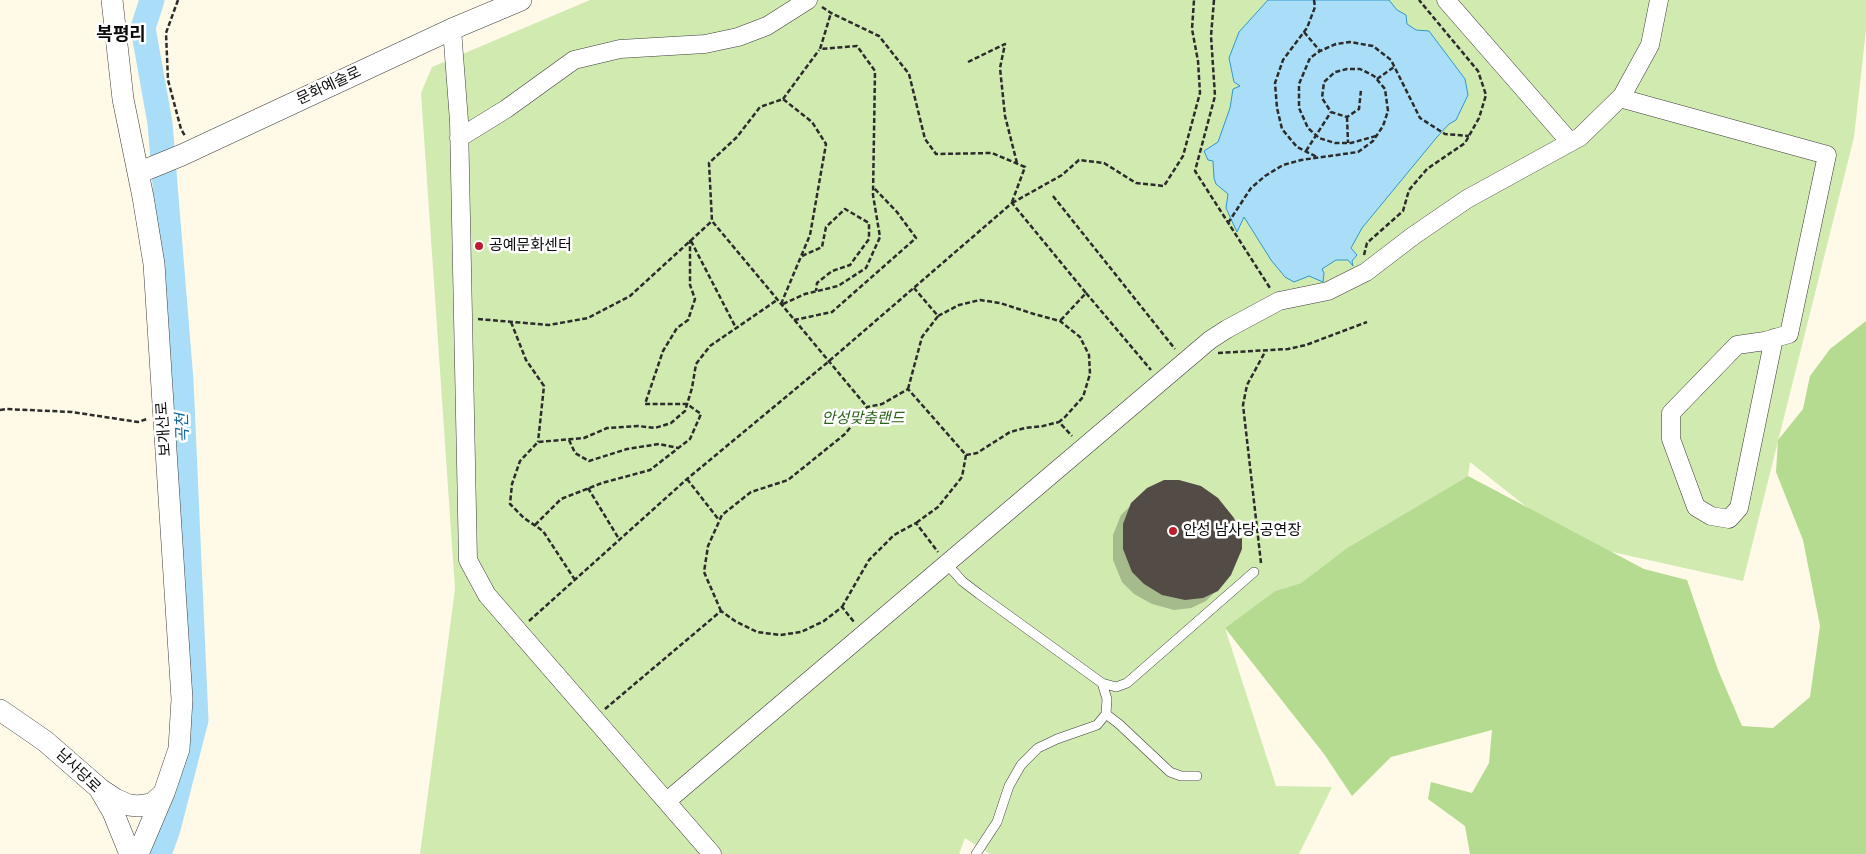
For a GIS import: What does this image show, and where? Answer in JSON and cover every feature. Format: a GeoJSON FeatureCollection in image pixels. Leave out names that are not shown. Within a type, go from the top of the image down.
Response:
{"type":"FeatureCollection","features":[{"type":"Feature","properties":{"kind":"street","name":"보개산로"},"geometry":{"type":"LineString","coordinates":[[112,0],[123,99],[146,169],[144,197],[154,264],[182,699],[178,749],[164,793],[138,854]]}},
{"type":"Feature","properties":{"kind":"street","name":"문화예술로"},"geometry":{"type":"LineString","coordinates":[[146,169],[188,152],[452,29],[521,0]]}},
{"type":"Feature","properties":{"kind":"street"},"geometry":{"type":"LineString","coordinates":[[1446,0],[1570,142]]}},
{"type":"Feature","properties":{"kind":"street"},"geometry":{"type":"LineString","coordinates":[[667,801],[1161,382],[1227,329],[1279,301],[1328,291],[1362,274],[1467,199],[1580,137],[1620,98],[1650,46],[1659,0]]}},
{"type":"Feature","properties":{"kind":"street"},"geometry":{"type":"LineString","coordinates":[[459,138],[506,109],[574,60],[620,49],[706,44],[738,37],[768,26],[814,2]]}},
{"type":"Feature","properties":{"kind":"street"},"geometry":{"type":"LineString","coordinates":[[452,29],[459,138],[468,560],[487,594],[712,854]]}},
{"type":"Feature","properties":{"kind":"street"},"geometry":{"type":"LineString","coordinates":[[1620,98],[1827,155],[1789,334],[1737,345],[1671,413],[1671,439],[1696,507],[1711,516],[1729,519],[1739,508],[1774,338]]}},
{"type":"Feature","properties":{"kind":"street","name":"남사당로"},"geometry":{"type":"LineString","coordinates":[[0,710],[45,740],[99,788],[113,812],[130,854]]}},
{"type":"Feature","properties":{"kind":"street"},"geometry":{"type":"LineString","coordinates":[[99,788],[115,799],[129,805],[138,806],[152,804],[164,793]]}},
{"type":"Feature","properties":{"kind":"lane"},"geometry":{"type":"LineString","coordinates":[[947,564],[962,581],[979,594],[1102,683],[1116,687],[1128,683],[1254,572]]}},
{"type":"Feature","properties":{"kind":"lane"},"geometry":{"type":"LineString","coordinates":[[976,854],[996,822],[1009,786],[1021,765],[1038,748],[1097,726],[1106,714],[1107,699],[1102,683]]}},
{"type":"Feature","properties":{"kind":"lane"},"geometry":{"type":"LineString","coordinates":[[1106,714],[1170,772],[1181,776],[1197,776]]}},
{"type":"Feature","properties":{"kind":"path"},"geometry":{"type":"LineString","coordinates":[[178,0],[166,33],[168,80],[188,152]]}},
{"type":"Feature","properties":{"kind":"path"},"geometry":{"type":"LineString","coordinates":[[519,630],[687,479],[828,362],[1012,203],[1062,175],[1079,160],[1104,163],[1136,183],[1164,186],[1184,156],[1200,93],[1198,61],[1192,30],[1194,0]]}},
{"type":"Feature","properties":{"kind":"path"},"geometry":{"type":"LineString","coordinates":[[1214,0],[1211,36],[1215,96],[1195,171],[1279,301]]}},
{"type":"Feature","properties":{"kind":"path"},"geometry":{"type":"LineString","coordinates":[[1314,0],[1315,7],[1304,32],[1283,60],[1275,83],[1277,108],[1282,129],[1297,147],[1318,158]]}},
{"type":"Feature","properties":{"kind":"path"},"geometry":{"type":"LineString","coordinates":[[1362,274],[1367,244],[1403,211],[1409,190],[1427,169],[1465,143],[1479,118],[1486,96],[1478,71],[1419,0]]}},
{"type":"Feature","properties":{"kind":"path"},"geometry":{"type":"LineString","coordinates":[[814,2],[831,13],[879,36],[909,74],[925,139],[936,154],[992,153],[1025,167],[1012,203]]}},
{"type":"Feature","properties":{"kind":"path"},"geometry":{"type":"LineString","coordinates":[[831,13],[820,49],[783,98],[760,106],[737,137],[708,163],[712,222],[867,407]]}},
{"type":"Feature","properties":{"kind":"path"},"geometry":{"type":"LineString","coordinates":[[1304,32],[1320,51]]}},
{"type":"Feature","properties":{"kind":"path"},"geometry":{"type":"LineString","coordinates":[[1376,136],[1348,143],[1334,143],[1319,138],[1308,128],[1299,108],[1299,84],[1310,58],[1336,44],[1350,42],[1372,46],[1391,60],[1420,118],[1445,134],[1469,136]]}},
{"type":"Feature","properties":{"kind":"path"},"geometry":{"type":"LineString","coordinates":[[968,62],[1005,44],[1000,68],[1005,116],[1017,163]]}},
{"type":"Feature","properties":{"kind":"path"},"geometry":{"type":"LineString","coordinates":[[781,304],[806,294],[838,286],[866,268],[880,236],[873,195],[875,71],[857,46],[820,49]]}},
{"type":"Feature","properties":{"kind":"path"},"geometry":{"type":"LineString","coordinates":[[1377,79],[1394,67]]}},
{"type":"Feature","properties":{"kind":"path"},"geometry":{"type":"LineString","coordinates":[[1228,223],[1251,188],[1265,176],[1283,165],[1358,152],[1373,141],[1383,126],[1388,111],[1385,89],[1377,79],[1360,69],[1347,68],[1335,72],[1324,82],[1322,98],[1331,112],[1347,117]]}},
{"type":"Feature","properties":{"kind":"path"},"geometry":{"type":"LineString","coordinates":[[1347,117],[1359,109],[1361,90]]}},
{"type":"Feature","properties":{"kind":"path"},"geometry":{"type":"LineString","coordinates":[[781,304],[810,235],[826,144],[812,122],[783,98]]}},
{"type":"Feature","properties":{"kind":"path"},"geometry":{"type":"LineString","coordinates":[[1306,151],[1331,112]]}},
{"type":"Feature","properties":{"kind":"path"},"geometry":{"type":"LineString","coordinates":[[1347,117],[1348,143]]}},
{"type":"Feature","properties":{"kind":"path"},"geometry":{"type":"LineString","coordinates":[[794,320],[832,312],[916,238],[897,212],[873,187]]}},
{"type":"Feature","properties":{"kind":"path"},"geometry":{"type":"LineString","coordinates":[[1053,196],[1185,362]]}},
{"type":"Feature","properties":{"kind":"path"},"geometry":{"type":"LineString","coordinates":[[1012,203],[1161,382]]}},
{"type":"Feature","properties":{"kind":"path"},"geometry":{"type":"LineString","coordinates":[[801,257],[822,247],[826,227],[844,209],[869,223],[869,239],[850,266],[832,271],[817,283],[816,291]]}},
{"type":"Feature","properties":{"kind":"path"},"geometry":{"type":"LineString","coordinates":[[463,318],[549,325],[588,318],[630,296],[712,222]]}},
{"type":"Feature","properties":{"kind":"path"},"geometry":{"type":"LineString","coordinates":[[690,240],[736,328]]}},
{"type":"Feature","properties":{"kind":"path"},"geometry":{"type":"LineString","coordinates":[[535,525],[561,498],[650,470],[690,439],[702,414],[687,404],[644,404],[663,350],[677,328],[688,320],[695,299],[690,285],[690,240]]}},
{"type":"Feature","properties":{"kind":"path"},"geometry":{"type":"LineString","coordinates":[[914,288],[938,316]]}},
{"type":"Feature","properties":{"kind":"path"},"geometry":{"type":"LineString","coordinates":[[1060,320],[1086,293]]}},
{"type":"Feature","properties":{"kind":"path"},"geometry":{"type":"LineString","coordinates":[[538,442],[584,438],[607,428],[638,426],[655,428],[671,423],[685,411],[696,364],[710,346],[777,300]]}},
{"type":"Feature","properties":{"kind":"path"},"geometry":{"type":"LineString","coordinates":[[980,300],[1000,303],[1060,320],[1080,337],[1089,354],[1090,374],[1083,397],[1059,422],[1010,432],[977,453],[966,455],[962,477],[938,507],[916,523],[894,535],[869,560],[842,607],[824,620],[801,632],[780,635],[757,632],[734,621],[721,612],[704,572],[708,546],[722,515],[751,492],[788,480],[845,434],[867,407],[882,404],[908,389],[922,337],[938,316],[959,305],[980,300]]}},
{"type":"Feature","properties":{"kind":"path"},"geometry":{"type":"LineString","coordinates":[[511,322],[526,360],[544,386],[538,442],[520,461],[512,484],[510,504],[543,531],[575,580]]}},
{"type":"Feature","properties":{"kind":"path"},"geometry":{"type":"LineString","coordinates":[[1211,354],[1288,349],[1306,345],[1367,322]]}},
{"type":"Feature","properties":{"kind":"path"},"geometry":{"type":"LineString","coordinates":[[1254,572],[1261,564],[1243,406],[1247,385],[1265,351]]}},
{"type":"Feature","properties":{"kind":"path"},"geometry":{"type":"LineString","coordinates":[[908,389],[966,455]]}},
{"type":"Feature","properties":{"kind":"path"},"geometry":{"type":"LineString","coordinates":[[0,410],[72,412],[138,422],[163,413]]}},
{"type":"Feature","properties":{"kind":"path"},"geometry":{"type":"LineString","coordinates":[[1059,422],[1083,448]]}},
{"type":"Feature","properties":{"kind":"path"},"geometry":{"type":"LineString","coordinates":[[569,440],[574,453],[589,461],[627,448],[659,444],[679,448]]}},
{"type":"Feature","properties":{"kind":"path"},"geometry":{"type":"LineString","coordinates":[[687,479],[720,520]]}},
{"type":"Feature","properties":{"kind":"path"},"geometry":{"type":"LineString","coordinates":[[588,488],[619,540]]}},
{"type":"Feature","properties":{"kind":"path"},"geometry":{"type":"LineString","coordinates":[[916,523],[947,564]]}},
{"type":"Feature","properties":{"kind":"path"},"geometry":{"type":"LineString","coordinates":[[842,607],[864,633]]}},
{"type":"Feature","properties":{"kind":"path"},"geometry":{"type":"LineString","coordinates":[[594,718],[721,612]]}},
{"type":"Feature","properties":{"kind":"green space","name":"안성맞춤랜드"},"geometry":{"type":"Polygon","coordinates":[[[590,0],[1866,0],[1866,30],[1854,137],[1743,581],[1572,543],[1470,462],[1468,476],[1347,548],[1301,583],[1275,591],[1225,628],[1276,786],[1332,787],[1299,854],[990,854],[965,838],[959,854],[420,854],[455,589],[421,93],[432,67],[590,0]]]}},
{"type":"Feature","properties":{"kind":"green space"},"geometry":{"type":"Polygon","coordinates":[[[1866,321],[1866,854],[1470,854],[1465,826],[1428,799],[1431,782],[1472,793],[1489,763],[1492,730],[1391,757],[1352,796],[1324,754],[1225,628],[1275,591],[1301,583],[1347,548],[1468,476],[1644,569],[1687,580],[1718,670],[1742,726],[1773,728],[1810,697],[1820,626],[1803,540],[1776,472],[1778,440],[1803,409],[1810,376],[1830,349],[1866,321]]]}},
{"type":"Feature","properties":{"kind":"water"},"geometry":{"type":"Polygon","coordinates":[[[1268,0],[1389,0],[1397,10],[1406,15],[1407,24],[1416,30],[1429,31],[1465,79],[1468,95],[1456,120],[1449,124],[1437,137],[1362,228],[1351,248],[1357,255],[1352,261],[1353,266],[1348,260],[1336,260],[1322,269],[1324,273],[1323,282],[1309,276],[1294,282],[1285,277],[1271,260],[1244,217],[1237,232],[1226,208],[1228,194],[1216,184],[1213,161],[1208,160],[1204,151],[1218,142],[1230,108],[1233,89],[1240,86],[1234,82],[1229,58],[1239,32],[1268,0]]]}},
{"type":"Feature","properties":{"kind":"building"},"geometry":{"type":"Polygon","coordinates":[[[1164,480],[1179,480],[1201,486],[1218,498],[1234,518],[1242,539],[1242,549],[1231,575],[1218,591],[1203,598],[1185,600],[1162,595],[1144,584],[1132,572],[1123,549],[1123,524],[1131,503],[1147,488],[1164,480]]]}},
{"type":"Feature","properties":{"kind":"waterway","name":"곡천"},"geometry":{"type":"LineString","coordinates":[[152,0],[143,28],[160,123],[181,381],[196,720],[168,829],[159,854]]}},
{"type":"Feature","properties":{"kind":"place","name":"공예문화센터"},"geometry":{"type":"Point","coordinates":[479,246]}},
{"type":"Feature","properties":{"kind":"place","name":"안성 남사당 공연장"},"geometry":{"type":"Point","coordinates":[1173,531]}},
{"type":"Feature","properties":{"kind":"district","name":"복평리"},"geometry":{"type":"Point","coordinates":[121,35]}}]}
